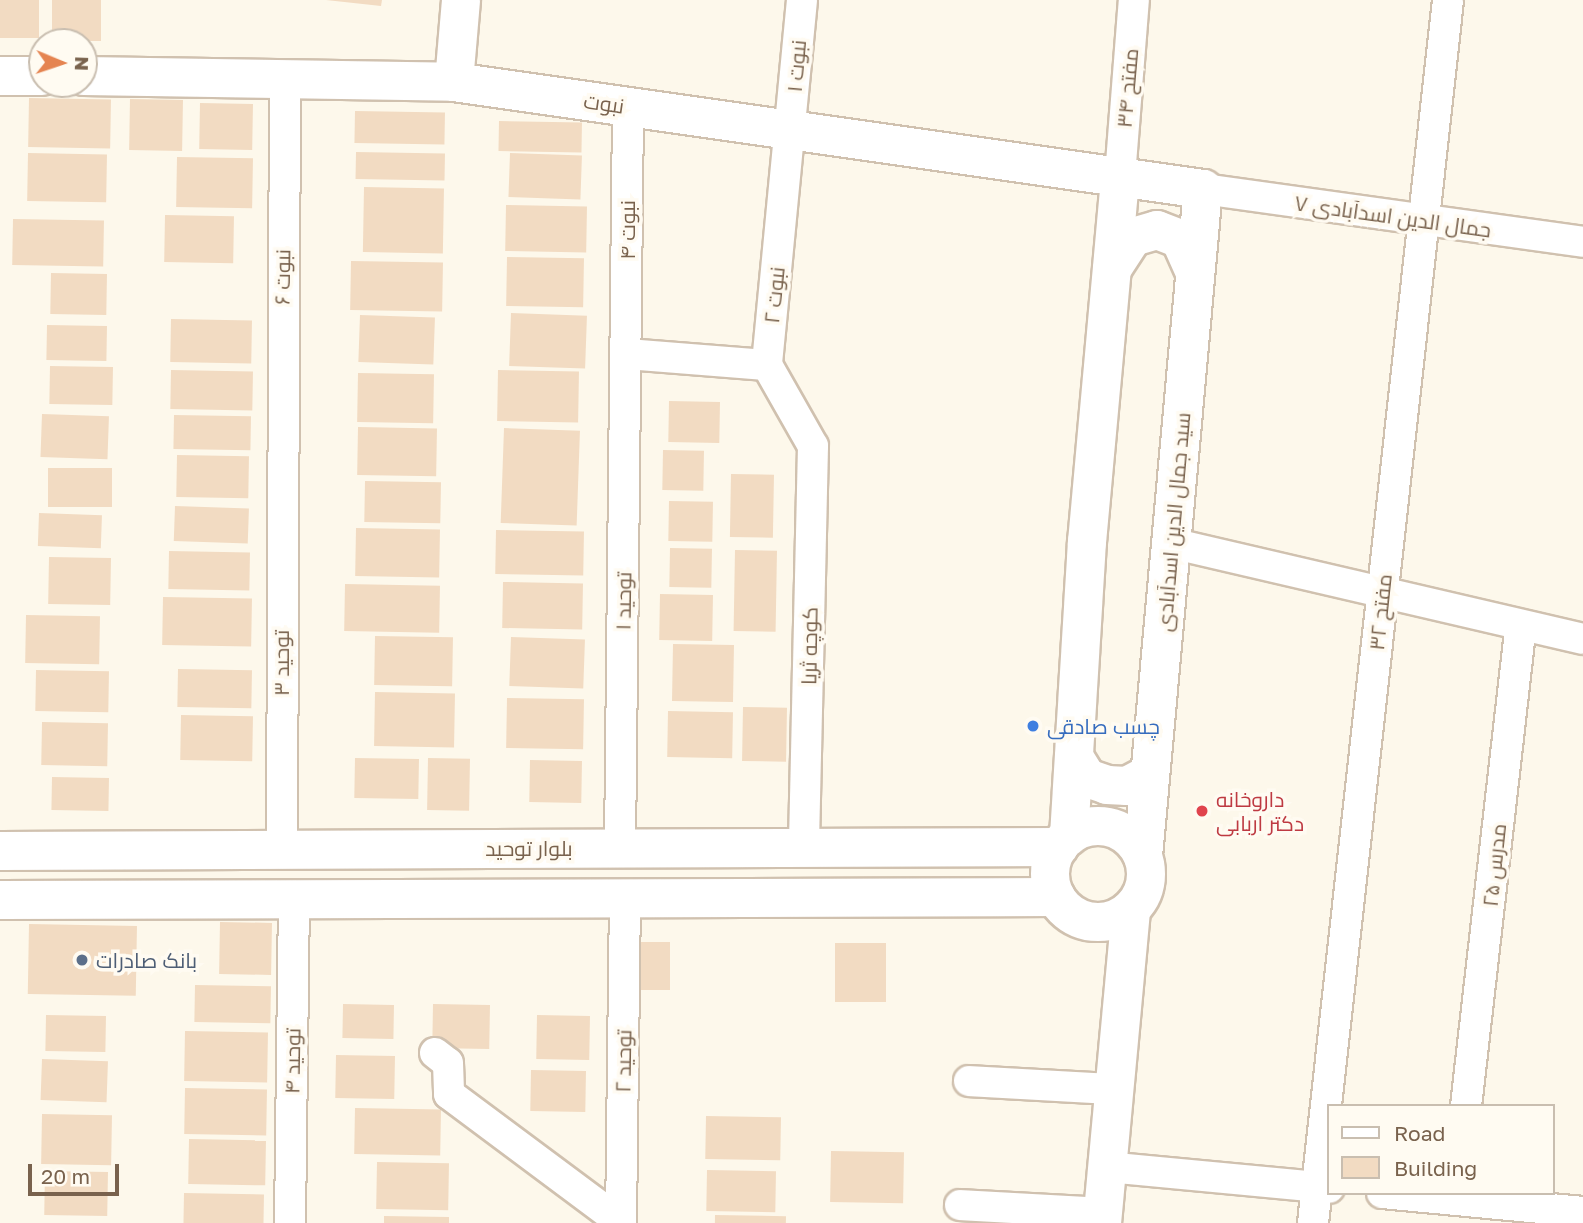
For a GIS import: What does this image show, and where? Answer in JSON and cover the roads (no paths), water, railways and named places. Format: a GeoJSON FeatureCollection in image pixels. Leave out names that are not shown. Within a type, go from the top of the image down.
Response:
{"type":"FeatureCollection","features":[{"type":"Feature","properties":{"kind":"street"},"geometry":{"type":"LineString","coordinates":[[454,82],[461,0]]}},
{"type":"Feature","properties":{"kind":"street","name":"نبوت ۱"},"geometry":{"type":"LineString","coordinates":[[790,132],[802,0]]}},
{"type":"Feature","properties":{"kind":"street","name":"مفتح ۳۴"},"geometry":{"type":"LineString","coordinates":[[1121,176],[1135,0]]}},
{"type":"Feature","properties":{"kind":"street","name":"مفتح ۳۲"},"geometry":{"type":"LineString","coordinates":[[1331,1104],[1382,593],[1448,0]]}},
{"type":"Feature","properties":{"kind":"street"},"geometry":{"type":"LineString","coordinates":[[0,76],[28,76]]}},
{"type":"Feature","properties":{"kind":"street","name":"نبوت"},"geometry":{"type":"LineString","coordinates":[[98,76],[285,76],[454,82],[1203,189]]}},
{"type":"Feature","properties":{"kind":"street","name":"نبوت ۶"},"geometry":{"type":"LineString","coordinates":[[280,478],[285,76]]}},
{"type":"Feature","properties":{"kind":"street","name":"نبوت ۴"},"geometry":{"type":"LineString","coordinates":[[626,354],[628,106]]}},
{"type":"Feature","properties":{"kind":"street","name":"نبوت ۲"},"geometry":{"type":"LineString","coordinates":[[767,365],[790,132]]}},
{"type":"Feature","properties":{"kind":"street"},"geometry":{"type":"LineString","coordinates":[[1114,1089],[1109,984],[1096,941],[1066,907],[1051,872],[1064,841],[1074,757],[1121,176]]}},
{"type":"Feature","properties":{"kind":"street","name":"جمال الدین اسدآبادی ۷"},"geometry":{"type":"LineString","coordinates":[[1203,189],[1583,242]]}},
{"type":"Feature","properties":{"kind":"street","name":"سید جمال الدین اسدآبادی"},"geometry":{"type":"LineString","coordinates":[[1143,856],[1203,189]]}},
{"type":"Feature","properties":{"kind":"street"},"geometry":{"type":"LineString","coordinates":[[1112,269],[1133,237],[1157,230],[1180,239],[1195,273]]}},
{"type":"Feature","properties":{"kind":"street"},"geometry":{"type":"LineString","coordinates":[[626,354],[767,365]]}},
{"type":"Feature","properties":{"kind":"street","name":"توحید ۱"},"geometry":{"type":"LineString","coordinates":[[620,848],[626,354]]}},
{"type":"Feature","properties":{"kind":"street","name":"کوچه ثریا"},"geometry":{"type":"LineString","coordinates":[[767,365],[813,446],[804,846]]}},
{"type":"Feature","properties":{"kind":"street","name":"توحید ۳"},"geometry":{"type":"LineString","coordinates":[[280,478],[282,849]]}},
{"type":"Feature","properties":{"kind":"street"},"geometry":{"type":"LineString","coordinates":[[1171,543],[1583,639]]}},
{"type":"Feature","properties":{"kind":"street","name":"مدرس ۲۵"},"geometry":{"type":"LineString","coordinates":[[1466,1104],[1521,625]]}},
{"type":"Feature","properties":{"kind":"street"},"geometry":{"type":"LineString","coordinates":[[1074,757],[1087,778],[1107,785],[1127,786],[1150,774]]}},
{"type":"Feature","properties":{"kind":"street"},"geometry":{"type":"LineString","coordinates":[[960,1205],[1103,1218],[1131,909],[1145,885],[1143,856],[1111,828],[1064,841]]}},
{"type":"Feature","properties":{"kind":"street","name":"بلوار توحید"},"geometry":{"type":"LineString","coordinates":[[0,851],[620,848],[1064,841]]}},
{"type":"Feature","properties":{"kind":"street"},"geometry":{"type":"LineString","coordinates":[[0,900],[625,898],[1066,907],[1105,922],[1131,909]]}},
{"type":"Feature","properties":{"kind":"street","name":"توحید ۲"},"geometry":{"type":"LineString","coordinates":[[621,1223],[625,898]]}},
{"type":"Feature","properties":{"kind":"street","name":"توحید ۴"},"geometry":{"type":"LineString","coordinates":[[290,1223],[293,899]]}},
{"type":"Feature","properties":{"kind":"street"},"geometry":{"type":"LineString","coordinates":[[435,1053],[448,1063],[450,1094],[621,1223]]}},
{"type":"Feature","properties":{"kind":"street"},"geometry":{"type":"LineString","coordinates":[[969,1081],[1114,1089]]}},
{"type":"Feature","properties":{"kind":"street","name":"مفتح ۳۲"},"geometry":{"type":"LineString","coordinates":[[1313,1223],[1323,1188],[1328,1138]]}},
{"type":"Feature","properties":{"kind":"street"},"geometry":{"type":"LineString","coordinates":[[1107,1167],[1323,1188]]}},
{"type":"Feature","properties":{"kind":"street"},"geometry":{"type":"LineString","coordinates":[[1393,1195],[1455,1206],[1583,1212]]}},
{"type":"Feature","properties":{"kind":"place","name":"چسب صادقی"},"geometry":{"type":"Point","coordinates":[1033,726]}},
{"type":"Feature","properties":{"kind":"place","name":"داروخانه دکتر اربابی"},"geometry":{"type":"Point","coordinates":[1202,811]}},
{"type":"Feature","properties":{"kind":"place","name":"بانک صادرات"},"geometry":{"type":"Point","coordinates":[82,960]}}]}
